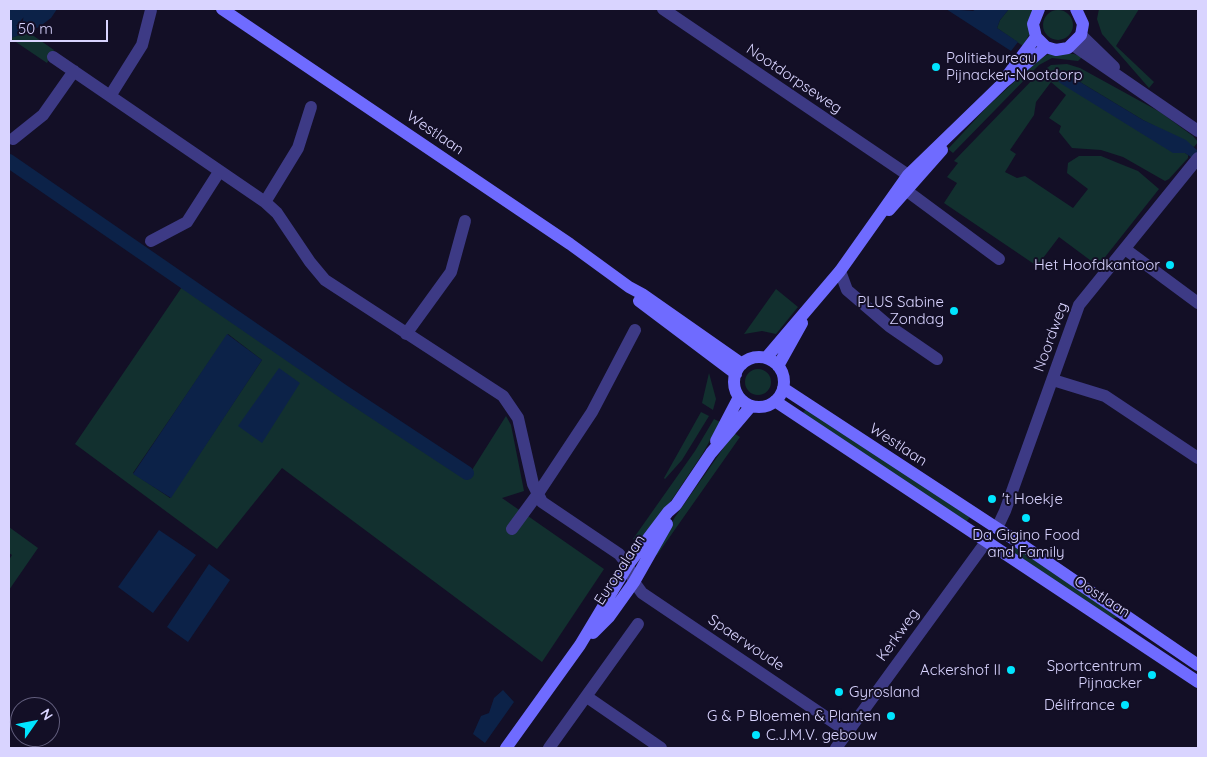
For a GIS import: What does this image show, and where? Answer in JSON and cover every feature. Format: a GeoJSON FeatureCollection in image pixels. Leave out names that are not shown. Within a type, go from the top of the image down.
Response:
{"type":"FeatureCollection","features":[{"type":"Feature","properties":{"kind":"main road","name":"Westlaan"},"geometry":{"type":"LineString","coordinates":[[222,9],[570,244],[629,287],[642,294],[739,369]]}},
{"type":"Feature","properties":{"kind":"main road"},"geometry":{"type":"LineString","coordinates":[[1039,9],[1033,24],[1036,37],[1046,47],[1062,50],[1077,40],[1083,24],[1077,9]]}},
{"type":"Feature","properties":{"kind":"main road"},"geometry":{"type":"LineString","coordinates":[[1003,83],[1018,58],[1036,37]]}},
{"type":"Feature","properties":{"kind":"main road"},"geometry":{"type":"LineString","coordinates":[[778,366],[806,314],[840,271],[873,226],[886,203],[908,175],[1003,83],[1046,47]]}},
{"type":"Feature","properties":{"kind":"main road"},"geometry":{"type":"LineString","coordinates":[[873,226],[907,192],[943,150],[961,124]]}},
{"type":"Feature","properties":{"kind":"main road"},"geometry":{"type":"LineString","coordinates":[[766,358],[796,322],[806,314]]}},
{"type":"Feature","properties":{"kind":"main road"},"geometry":{"type":"LineString","coordinates":[[753,358],[766,358],[778,366],[783,377],[783,388],[775,401],[763,407],[751,406],[739,397],[735,388],[739,369],[753,358]]}},
{"type":"Feature","properties":{"kind":"main road","name":"Westlaan"},"geometry":{"type":"LineString","coordinates":[[783,388],[997,528]]}},
{"type":"Feature","properties":{"kind":"main road","name":"Europalaan"},"geometry":{"type":"LineString","coordinates":[[711,453],[739,397]]}},
{"type":"Feature","properties":{"kind":"main road","name":"Westlaan"},"geometry":{"type":"LineString","coordinates":[[775,401],[986,542]]}},
{"type":"Feature","properties":{"kind":"main road","name":"Europalaan"},"geometry":{"type":"LineString","coordinates":[[506,748],[631,574],[668,512],[676,505],[711,453],[751,406]]}},
{"type":"Feature","properties":{"kind":"main road","name":"Oostlaan"},"geometry":{"type":"LineString","coordinates":[[997,528],[1198,665]]}},
{"type":"Feature","properties":{"kind":"main road","name":"Oostlaan"},"geometry":{"type":"LineString","coordinates":[[986,542],[1129,633],[1198,682]]}},
{"type":"Feature","properties":{"kind":"street","name":"Nootdorpseweg"},"geometry":{"type":"LineString","coordinates":[[663,9],[908,175]]}},
{"type":"Feature","properties":{"kind":"street"},"geometry":{"type":"LineString","coordinates":[[110,96],[142,45],[151,10]]}},
{"type":"Feature","properties":{"kind":"street"},"geometry":{"type":"LineString","coordinates":[[1077,40],[1128,82],[1198,131]]}},
{"type":"Feature","properties":{"kind":"street"},"geometry":{"type":"LineString","coordinates":[[53,57],[264,202],[277,213],[318,273],[509,402],[518,418],[537,495]]}},
{"type":"Feature","properties":{"kind":"street"},"geometry":{"type":"LineString","coordinates":[[13,139],[44,115],[74,71]]}},
{"type":"Feature","properties":{"kind":"street"},"geometry":{"type":"LineString","coordinates":[[264,202],[298,148],[311,108]]}},
{"type":"Feature","properties":{"kind":"street","name":"Noordweg"},"geometry":{"type":"LineString","coordinates":[[997,528],[1005,512],[1053,380],[1078,305],[1196,164]]}},
{"type":"Feature","properties":{"kind":"street"},"geometry":{"type":"LineString","coordinates":[[151,241],[187,222],[219,172]]}},
{"type":"Feature","properties":{"kind":"street"},"geometry":{"type":"LineString","coordinates":[[908,175],[907,192],[999,259]]}},
{"type":"Feature","properties":{"kind":"street"},"geometry":{"type":"LineString","coordinates":[[406,334],[451,272],[465,222]]}},
{"type":"Feature","properties":{"kind":"street"},"geometry":{"type":"LineString","coordinates":[[1125,249],[1198,303]]}},
{"type":"Feature","properties":{"kind":"street"},"geometry":{"type":"LineString","coordinates":[[840,271],[847,290],[889,326],[937,359]]}},
{"type":"Feature","properties":{"kind":"street"},"geometry":{"type":"LineString","coordinates":[[512,529],[592,412],[635,330]]}},
{"type":"Feature","properties":{"kind":"street"},"geometry":{"type":"LineString","coordinates":[[1053,380],[1105,396],[1198,458]]}},
{"type":"Feature","properties":{"kind":"street","name":"Spaerwoude"},"geometry":{"type":"LineString","coordinates":[[537,495],[549,508],[619,554],[642,593],[652,601],[760,671],[848,732]]}},
{"type":"Feature","properties":{"kind":"street","name":"Kerkweg"},"geometry":{"type":"LineString","coordinates":[[836,748],[986,542]]}},
{"type":"Feature","properties":{"kind":"street"},"geometry":{"type":"LineString","coordinates":[[549,748],[638,624]]}},
{"type":"Feature","properties":{"kind":"street"},"geometry":{"type":"LineString","coordinates":[[587,697],[661,748]]}},
{"type":"Feature","properties":{"kind":"green space"},"geometry":{"type":"Polygon","coordinates":[[[1009,9],[1033,9],[1029,19],[1029,35],[1023,46],[997,28],[1000,20],[1009,9]]]}},
{"type":"Feature","properties":{"kind":"green space"},"geometry":{"type":"Polygon","coordinates":[[[1099,9],[1139,9],[1116,46],[1154,82],[1149,88],[1102,34],[1097,19],[1099,9]]]}},
{"type":"Feature","properties":{"kind":"green space"},"geometry":{"type":"Polygon","coordinates":[[[1058,10],[1064,11],[1072,19],[1072,31],[1064,39],[1058,40],[1052,39],[1044,31],[1043,25],[1044,19],[1052,11],[1058,10]]]}},
{"type":"Feature","properties":{"kind":"green space"},"geometry":{"type":"Polygon","coordinates":[[[28,32],[54,50],[47,63],[10,38],[28,32]]]}},
{"type":"Feature","properties":{"kind":"green space"},"geometry":{"type":"Polygon","coordinates":[[[1051,53],[1074,54],[1082,57],[1078,61],[1052,58],[1039,65],[953,153],[948,149],[987,107],[1039,59],[1051,53]]]}},
{"type":"Feature","properties":{"kind":"green space"},"geometry":{"type":"Polygon","coordinates":[[[1067,64],[1080,68],[1160,112],[1193,136],[1198,142],[1194,147],[1143,120],[1060,70],[1188,155],[1188,158],[1165,181],[1123,157],[1101,150],[1072,148],[1059,132],[1061,126],[1049,118],[1066,95],[1051,82],[1036,102],[1034,115],[1010,150],[1016,154],[1005,172],[1017,178],[1025,176],[1073,208],[1088,189],[1067,173],[1068,163],[1079,156],[1101,156],[1138,171],[1159,189],[1098,266],[1059,237],[1037,266],[944,203],[957,183],[947,177],[958,163],[954,161],[1036,76],[1051,65],[1067,64]]]}},
{"type":"Feature","properties":{"kind":"green space"},"geometry":{"type":"Polygon","coordinates":[[[184,284],[467,478],[506,416],[511,425],[524,491],[502,498],[604,569],[542,662],[282,468],[217,549],[75,444],[184,284]],[[228,334],[133,473],[170,498],[262,360],[228,334]]]}},
{"type":"Feature","properties":{"kind":"green space"},"geometry":{"type":"Polygon","coordinates":[[[776,289],[798,307],[776,334],[762,331],[744,334],[776,289]]]}},
{"type":"Feature","properties":{"kind":"green space"},"geometry":{"type":"Polygon","coordinates":[[[758,369],[767,373],[771,382],[767,391],[758,395],[749,391],[745,382],[749,373],[758,369]]]}},
{"type":"Feature","properties":{"kind":"green space"},"geometry":{"type":"Polygon","coordinates":[[[709,373],[716,399],[713,410],[702,403],[709,373]]]}},
{"type":"Feature","properties":{"kind":"green space"},"geometry":{"type":"Polygon","coordinates":[[[806,409],[970,517],[966,522],[802,414],[806,409]]]}},
{"type":"Feature","properties":{"kind":"green space"},"geometry":{"type":"Polygon","coordinates":[[[701,412],[709,416],[682,460],[665,479],[664,478],[701,412]]]}},
{"type":"Feature","properties":{"kind":"green space"},"geometry":{"type":"Polygon","coordinates":[[[714,419],[720,422],[703,453],[657,522],[639,543],[633,539],[695,451],[714,419]]]}},
{"type":"Feature","properties":{"kind":"green space"},"geometry":{"type":"Polygon","coordinates":[[[734,433],[740,437],[657,555],[655,554],[675,517],[734,433]]]}},
{"type":"Feature","properties":{"kind":"green space"},"geometry":{"type":"Polygon","coordinates":[[[9,527],[38,548],[9,590],[9,560],[12,555],[9,553],[9,527]]]}},
{"type":"Feature","properties":{"kind":"green space"},"geometry":{"type":"Polygon","coordinates":[[[1013,546],[1119,617],[1111,619],[1009,551],[1013,546]]]}},
{"type":"Feature","properties":{"kind":"water"},"geometry":{"type":"Polygon","coordinates":[[[9,9],[57,9],[51,18],[39,27],[9,39],[9,9]]]}},
{"type":"Feature","properties":{"kind":"water"},"geometry":{"type":"Polygon","coordinates":[[[946,9],[973,11],[976,9],[1009,9],[1000,20],[997,28],[1018,42],[1011,51],[946,9]]]}},
{"type":"Feature","properties":{"kind":"water"},"geometry":{"type":"Polygon","coordinates":[[[1060,70],[1143,120],[1186,140],[1198,151],[1198,162],[1185,153],[1173,153],[1060,83],[1055,77],[1060,70]]]}},
{"type":"Feature","properties":{"kind":"water"},"geometry":{"type":"Polygon","coordinates":[[[227,334],[262,360],[171,498],[133,474],[227,334]]]}},
{"type":"Feature","properties":{"kind":"water"},"geometry":{"type":"Polygon","coordinates":[[[279,368],[300,383],[262,443],[238,426],[279,368]]]}},
{"type":"Feature","properties":{"kind":"water"},"geometry":{"type":"Polygon","coordinates":[[[159,530],[196,555],[153,613],[118,587],[159,530]]]}},
{"type":"Feature","properties":{"kind":"water"},"geometry":{"type":"Polygon","coordinates":[[[209,564],[230,580],[188,642],[167,627],[209,564]]]}},
{"type":"Feature","properties":{"kind":"water"},"geometry":{"type":"Polygon","coordinates":[[[503,690],[514,702],[485,743],[473,734],[481,716],[489,713],[494,698],[503,690]]]}},
{"type":"Feature","properties":{"kind":"waterway"},"geometry":{"type":"LineString","coordinates":[[9,161],[344,392],[467,473]]}},
{"type":"Feature","properties":{"kind":"place","name":"Politiebureau Pijnacker-Nootdorp"},"geometry":{"type":"Point","coordinates":[936,67]}},
{"type":"Feature","properties":{"kind":"place","name":"Het Hoofdkantoor"},"geometry":{"type":"Point","coordinates":[1170,265]}},
{"type":"Feature","properties":{"kind":"place","name":"PLUS Sabine Zondag"},"geometry":{"type":"Point","coordinates":[954,311]}},
{"type":"Feature","properties":{"kind":"place","name":"'t Hoekje"},"geometry":{"type":"Point","coordinates":[992,499]}},
{"type":"Feature","properties":{"kind":"place","name":"Da Gigino Food and Family"},"geometry":{"type":"Point","coordinates":[1026,518]}},
{"type":"Feature","properties":{"kind":"place","name":"Ackershof II"},"geometry":{"type":"Point","coordinates":[1011,670]}},
{"type":"Feature","properties":{"kind":"place","name":"Sportcentrum Pijnacker"},"geometry":{"type":"Point","coordinates":[1152,675]}},
{"type":"Feature","properties":{"kind":"place","name":"Gyrosland"},"geometry":{"type":"Point","coordinates":[839,692]}},
{"type":"Feature","properties":{"kind":"place","name":"Délifrance"},"geometry":{"type":"Point","coordinates":[1125,705]}},
{"type":"Feature","properties":{"kind":"place","name":"G & P Bloemen & Planten"},"geometry":{"type":"Point","coordinates":[891,716]}},
{"type":"Feature","properties":{"kind":"place","name":"C.J.M.V. gebouw"},"geometry":{"type":"Point","coordinates":[756,735]}}]}
